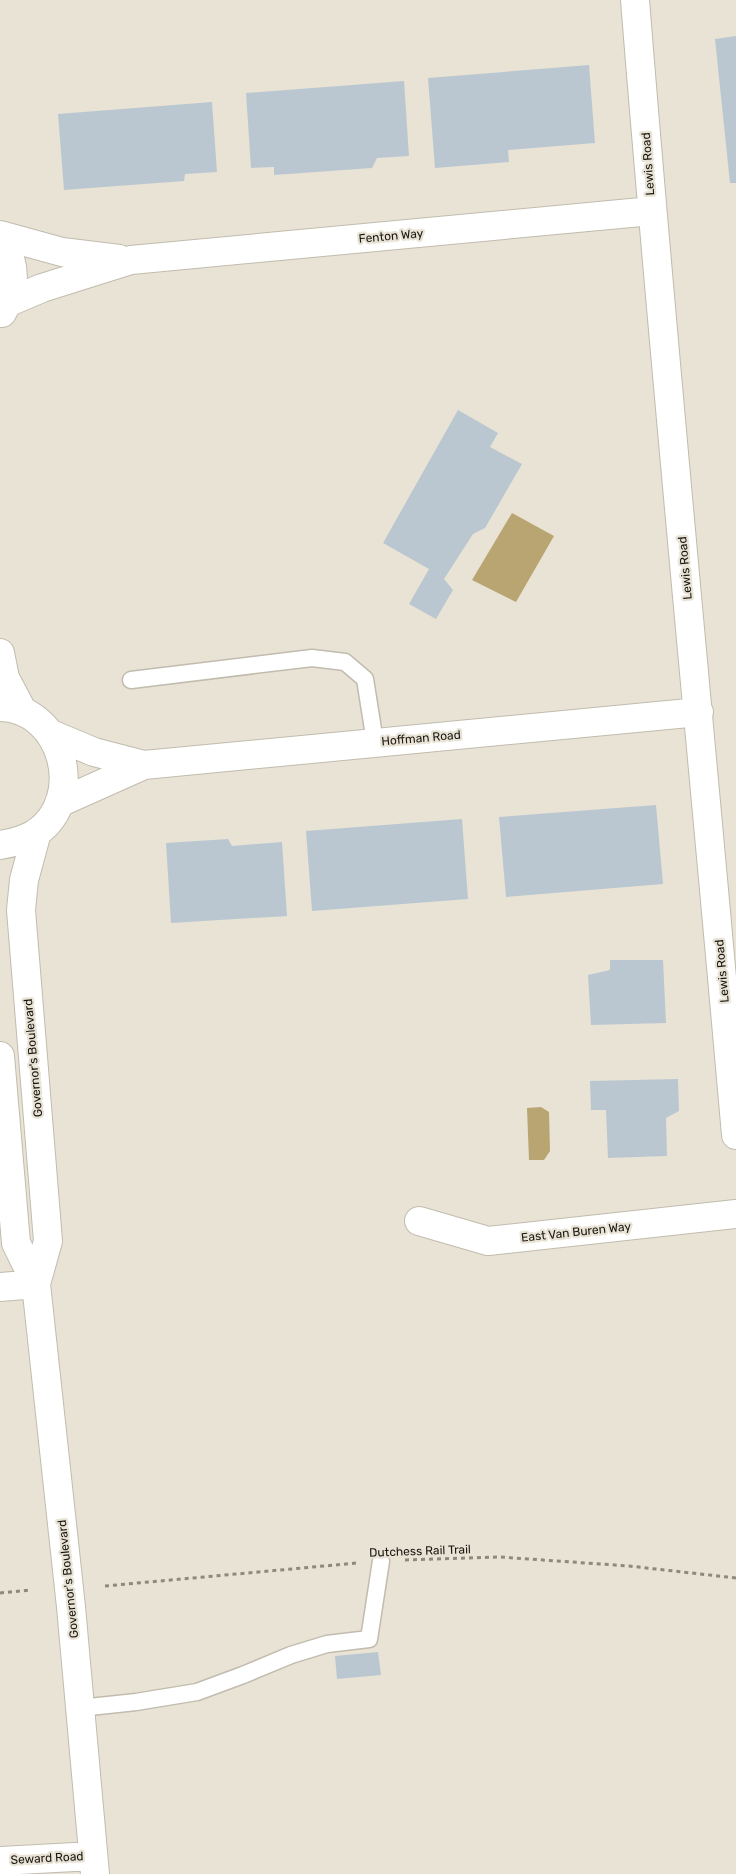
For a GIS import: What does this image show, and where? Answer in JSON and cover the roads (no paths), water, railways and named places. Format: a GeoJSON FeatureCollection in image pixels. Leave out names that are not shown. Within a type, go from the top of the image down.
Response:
{"type":"FeatureCollection","features":[{"type":"Feature","properties":{"kind":"street","name":"Lewis Road"},"geometry":{"type":"LineString","coordinates":[[635,0],[652,212],[699,712],[736,1136]]}},
{"type":"Feature","properties":{"kind":"street","name":"Fenton Way"},"geometry":{"type":"LineString","coordinates":[[0,235],[62,252],[131,260],[652,212]]}},
{"type":"Feature","properties":{"kind":"street"},"geometry":{"type":"LineString","coordinates":[[0,235],[8,250],[13,266],[13,285],[4,309]]}},
{"type":"Feature","properties":{"kind":"street","name":"Fenton Way"},"geometry":{"type":"LineString","coordinates":[[4,309],[51,285],[131,260]]}},
{"type":"Feature","properties":{"kind":"street"},"geometry":{"type":"LineString","coordinates":[[0,653],[11,710],[38,721],[51,734],[60,749],[64,767],[64,785],[59,803],[50,819],[37,832],[18,842],[0,845]]}},
{"type":"Feature","properties":{"kind":"street","name":"Hoffman Road"},"geometry":{"type":"LineString","coordinates":[[59,803],[144,765],[699,712]]}},
{"type":"Feature","properties":{"kind":"street","name":"Hoffman Road"},"geometry":{"type":"LineString","coordinates":[[51,734],[94,752],[144,765]]}},
{"type":"Feature","properties":{"kind":"street","name":"Governor's Boulevard"},"geometry":{"type":"LineString","coordinates":[[36,1284],[48,1241],[21,910],[24,880],[37,832]]}},
{"type":"Feature","properties":{"kind":"street","name":"Governor's Boulevard"},"geometry":{"type":"LineString","coordinates":[[0,1056],[16,1243],[36,1284],[72,1607],[94,1865]]}},
{"type":"Feature","properties":{"kind":"street","name":"East Van Buren Way"},"geometry":{"type":"LineString","coordinates":[[419,1221],[488,1241],[736,1214]]}},
{"type":"Feature","properties":{"kind":"street"},"geometry":{"type":"LineString","coordinates":[[0,1287],[36,1284]]}},
{"type":"Feature","properties":{"kind":"street","name":"Seward Road"},"geometry":{"type":"LineString","coordinates":[[0,1861],[94,1865]]}},
{"type":"Feature","properties":{"kind":"lane"},"geometry":{"type":"LineString","coordinates":[[131,680],[312,658],[345,662],[365,679],[375,742]]}},
{"type":"Feature","properties":{"kind":"lane"},"geometry":{"type":"LineString","coordinates":[[80,1708],[136,1702],[197,1692],[318,1647],[369,1639],[381,1561]]}}]}
